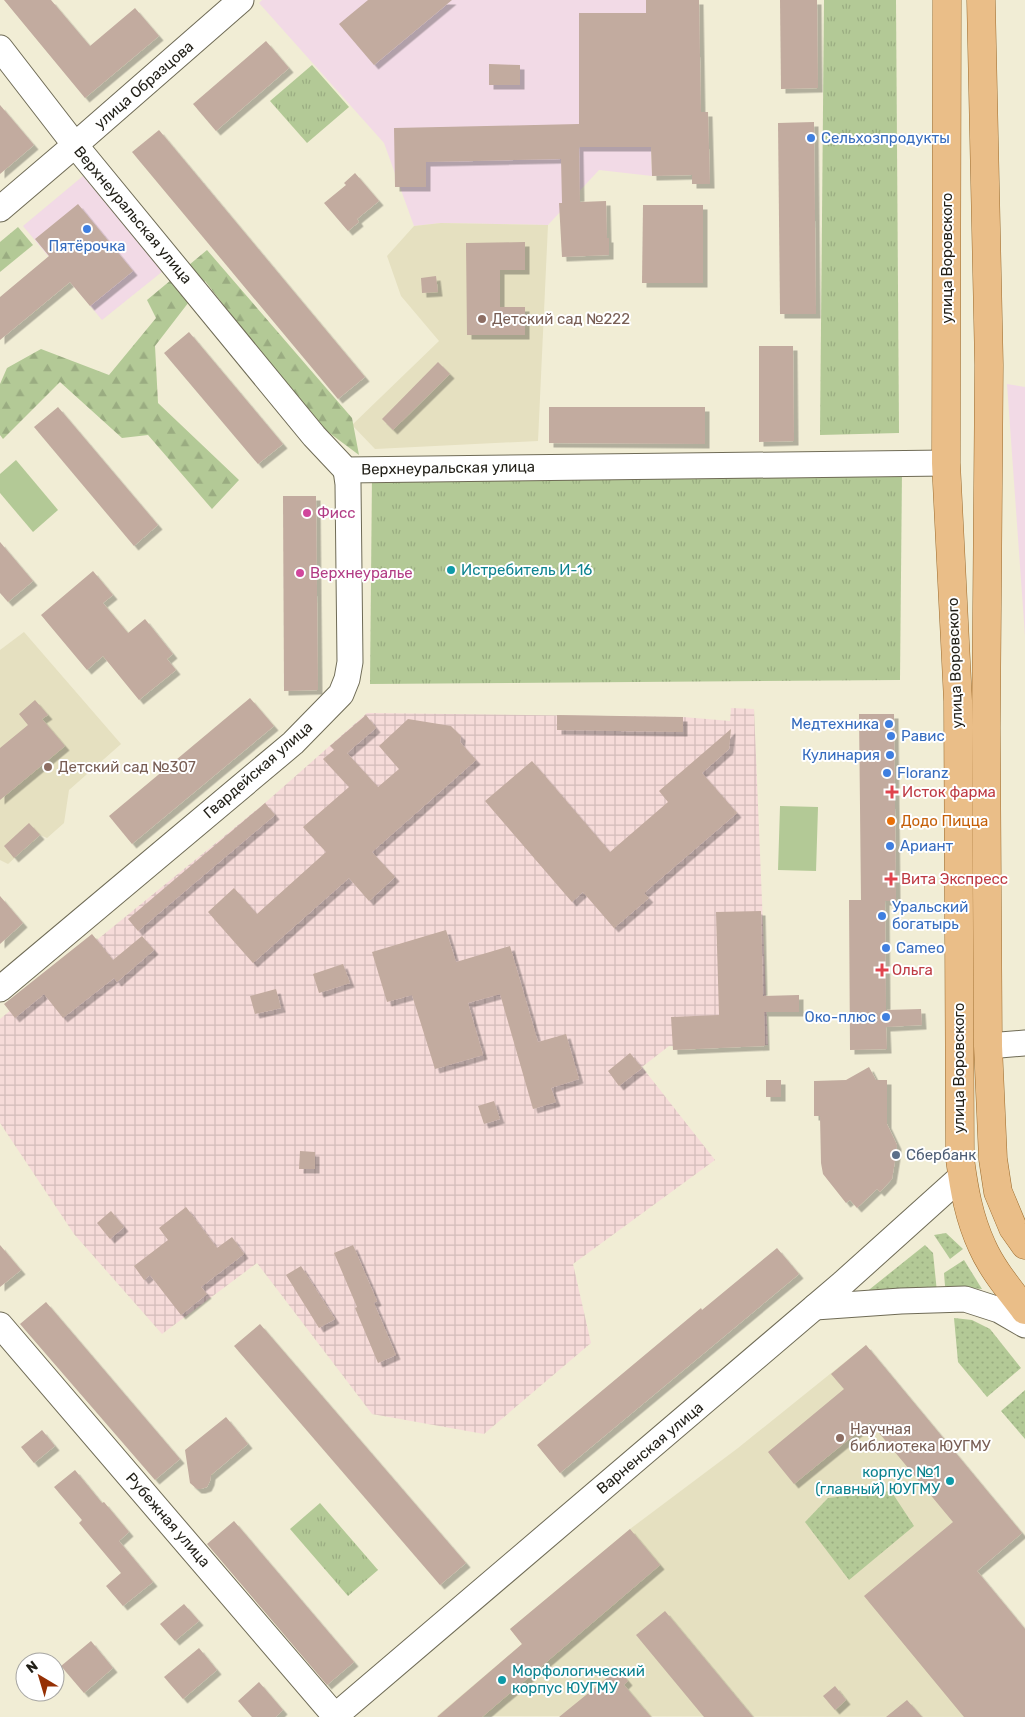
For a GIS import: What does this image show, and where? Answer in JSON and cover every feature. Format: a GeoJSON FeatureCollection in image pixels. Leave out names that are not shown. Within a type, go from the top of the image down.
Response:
{"type":"FeatureCollection","features":[{"type":"Feature","properties":{"kind":"main road","name":"улица Воровского"},"geometry":{"type":"LineString","coordinates":[[947,0],[946,463],[958,701],[959,1139],[962,1176],[968,1211],[982,1247],[1006,1285],[1025,1310]]}},
{"type":"Feature","properties":{"kind":"main road","name":"улица Воровского"},"geometry":{"type":"LineString","coordinates":[[982,0],[989,365],[986,728],[988,1046],[993,1159],[998,1192],[1013,1228],[1025,1245]]}},
{"type":"Feature","properties":{"kind":"street","name":"улица Образцова"},"geometry":{"type":"LineString","coordinates":[[0,209],[242,0]]}},
{"type":"Feature","properties":{"kind":"street","name":"Верхнеуральская улица"},"geometry":{"type":"LineString","coordinates":[[0,48],[75,145],[314,436],[346,470],[946,463]]}},
{"type":"Feature","properties":{"kind":"street","name":"Гвардейская улица"},"geometry":{"type":"LineString","coordinates":[[0,989],[293,743],[341,694],[347,679],[350,662],[348,484],[346,470]]}},
{"type":"Feature","properties":{"kind":"street"},"geometry":{"type":"LineString","coordinates":[[988,1046],[1025,1043]]}},
{"type":"Feature","properties":{"kind":"street","name":"Варненская улица"},"geometry":{"type":"LineString","coordinates":[[335,1716],[815,1307],[962,1176]]}},
{"type":"Feature","properties":{"kind":"street"},"geometry":{"type":"LineString","coordinates":[[815,1307],[965,1299],[999,1310],[1025,1325]]}},
{"type":"Feature","properties":{"kind":"street","name":"Рубежная улица"},"geometry":{"type":"LineString","coordinates":[[0,1325],[335,1716]]}},
{"type":"Feature","properties":{"kind":"shaded area"},"geometry":{"type":"Polygon","coordinates":[[[262,0],[646,0],[652,176],[599,170],[548,225],[441,223],[414,226],[384,143],[259,3],[262,0]]]}},
{"type":"Feature","properties":{"kind":"shaded area"},"geometry":{"type":"Polygon","coordinates":[[[83,176],[163,271],[102,320],[23,226],[83,176]]]}},
{"type":"Feature","properties":{"kind":"shaded area","name":"Детский сад №222"},"geometry":{"type":"Polygon","coordinates":[[[441,223],[548,225],[538,441],[375,449],[352,425],[439,341],[401,296],[387,256],[414,226],[441,223]]]}},
{"type":"Feature","properties":{"kind":"shaded area"},"geometry":{"type":"Polygon","coordinates":[[[1007,384],[1025,387],[1025,636],[1007,384]]]}},
{"type":"Feature","properties":{"kind":"shaded area","name":"Детский сад №307"},"geometry":{"type":"Polygon","coordinates":[[[24,632],[121,744],[69,790],[64,823],[47,838],[40,835],[8,864],[0,860],[0,650],[24,632]]]}},
{"type":"Feature","properties":{"kind":"shaded area"},"geometry":{"type":"Polygon","coordinates":[[[731,708],[754,709],[768,1045],[669,1046],[642,1067],[715,1160],[573,1264],[591,1343],[484,1434],[372,1414],[257,1263],[162,1334],[74,1234],[0,1123],[0,1019],[265,803],[367,713],[683,717],[730,721],[731,708]]]}},
{"type":"Feature","properties":{"kind":"shaded area"},"geometry":{"type":"Polygon","coordinates":[[[866,1345],[1022,1533],[987,1562],[975,1569],[1025,1717],[437,1716],[522,1644],[510,1629],[630,1529],[738,1448],[866,1345]]]}},
{"type":"Feature","properties":{"kind":"green space"},"geometry":{"type":"Polygon","coordinates":[[[824,0],[896,0],[899,433],[820,435],[824,0]]]}},
{"type":"Feature","properties":{"kind":"green space"},"geometry":{"type":"Polygon","coordinates":[[[312,65],[349,107],[307,143],[270,101],[312,65]]]}},
{"type":"Feature","properties":{"kind":"green space"},"geometry":{"type":"Polygon","coordinates":[[[18,227],[33,245],[0,272],[0,242],[18,227]]]}},
{"type":"Feature","properties":{"kind":"green space"},"geometry":{"type":"Polygon","coordinates":[[[207,250],[352,418],[359,455],[316,423],[205,281],[155,346],[158,403],[239,480],[212,509],[148,435],[122,438],[60,382],[3,439],[0,435],[0,384],[7,368],[41,349],[109,375],[156,318],[147,300],[207,250]]]}},
{"type":"Feature","properties":{"kind":"green space"},"geometry":{"type":"Polygon","coordinates":[[[16,460],[58,510],[33,532],[0,493],[0,474],[16,460]]]}},
{"type":"Feature","properties":{"kind":"green space"},"geometry":{"type":"Polygon","coordinates":[[[902,471],[900,680],[370,684],[372,475],[902,471]]]}},
{"type":"Feature","properties":{"kind":"green space"},"geometry":{"type":"Polygon","coordinates":[[[780,806],[818,807],[816,871],[778,870],[780,806]]]}},
{"type":"Feature","properties":{"kind":"green space"},"geometry":{"type":"Polygon","coordinates":[[[946,1233],[963,1249],[950,1259],[934,1235],[946,1233]]]}},
{"type":"Feature","properties":{"kind":"green space"},"geometry":{"type":"Polygon","coordinates":[[[925,1245],[933,1253],[937,1292],[860,1297],[925,1245]]]}},
{"type":"Feature","properties":{"kind":"green space"},"geometry":{"type":"Polygon","coordinates":[[[964,1260],[982,1289],[945,1286],[944,1273],[964,1260]]]}},
{"type":"Feature","properties":{"kind":"green space"},"geometry":{"type":"Polygon","coordinates":[[[954,1318],[972,1320],[990,1329],[1021,1368],[987,1397],[958,1362],[954,1318]]]}},
{"type":"Feature","properties":{"kind":"green space"},"geometry":{"type":"Polygon","coordinates":[[[1025,1390],[1025,1439],[1001,1411],[1025,1390]]]}},
{"type":"Feature","properties":{"kind":"green space"},"geometry":{"type":"Polygon","coordinates":[[[891,1491],[914,1526],[849,1580],[805,1522],[828,1498],[891,1491]]]}},
{"type":"Feature","properties":{"kind":"green space"},"geometry":{"type":"Polygon","coordinates":[[[320,1503],[378,1570],[348,1596],[290,1529],[320,1503]]]}},
{"type":"Feature","properties":{"kind":"building"},"geometry":{"type":"Polygon","coordinates":[[[4,0],[51,0],[90,46],[135,8],[159,36],[85,98],[4,0]]]}},
{"type":"Feature","properties":{"kind":"building"},"geometry":{"type":"Polygon","coordinates":[[[368,0],[452,0],[374,65],[339,24],[368,0]]]}},
{"type":"Feature","properties":{"kind":"building"},"geometry":{"type":"Polygon","coordinates":[[[646,0],[699,0],[701,112],[708,112],[710,184],[692,184],[692,175],[652,176],[651,147],[579,147],[580,202],[606,201],[609,255],[562,257],[559,203],[562,203],[561,159],[426,162],[426,187],[395,187],[394,128],[579,124],[579,13],[646,13],[646,0]]]}},
{"type":"Feature","properties":{"kind":"building"},"geometry":{"type":"Polygon","coordinates":[[[780,0],[817,0],[818,88],[781,89],[780,0]]]}},
{"type":"Feature","properties":{"kind":"building"},"geometry":{"type":"Polygon","coordinates":[[[266,41],[289,68],[216,131],[193,104],[266,41]]]}},
{"type":"Feature","properties":{"kind":"building"},"geometry":{"type":"Polygon","coordinates":[[[489,64],[520,65],[520,85],[489,85],[489,64]]]}},
{"type":"Feature","properties":{"kind":"building"},"geometry":{"type":"Polygon","coordinates":[[[0,105],[34,145],[0,174],[0,105]]]}},
{"type":"Feature","properties":{"kind":"building"},"geometry":{"type":"Polygon","coordinates":[[[814,122],[816,314],[780,314],[778,123],[814,122]]]}},
{"type":"Feature","properties":{"kind":"building"},"geometry":{"type":"Polygon","coordinates":[[[159,130],[365,377],[338,399],[132,152],[159,130]]]}},
{"type":"Feature","properties":{"kind":"building"},"geometry":{"type":"Polygon","coordinates":[[[355,173],[379,201],[357,219],[359,222],[348,231],[324,203],[346,185],[344,183],[355,173]]]}},
{"type":"Feature","properties":{"kind":"building"},"geometry":{"type":"Polygon","coordinates":[[[78,204],[133,271],[90,306],[70,282],[0,340],[0,297],[49,256],[35,239],[78,204]]]}},
{"type":"Feature","properties":{"kind":"building"},"geometry":{"type":"Polygon","coordinates":[[[643,205],[703,205],[703,283],[642,283],[643,205]]]}},
{"type":"Feature","properties":{"kind":"building"},"geometry":{"type":"Polygon","coordinates":[[[525,242],[525,270],[500,270],[500,307],[525,307],[525,335],[467,335],[466,243],[525,242]]]}},
{"type":"Feature","properties":{"kind":"building"},"geometry":{"type":"Polygon","coordinates":[[[436,276],[438,292],[422,293],[421,278],[436,276]]]}},
{"type":"Feature","properties":{"kind":"building"},"geometry":{"type":"Polygon","coordinates":[[[189,332],[283,444],[258,464],[164,353],[189,332]]]}},
{"type":"Feature","properties":{"kind":"building"},"geometry":{"type":"Polygon","coordinates":[[[759,346],[793,346],[794,441],[759,442],[759,346]]]}},
{"type":"Feature","properties":{"kind":"building"},"geometry":{"type":"Polygon","coordinates":[[[438,362],[450,374],[393,430],[382,419],[438,362]]]}},
{"type":"Feature","properties":{"kind":"building"},"geometry":{"type":"Polygon","coordinates":[[[58,407],[158,525],[134,546],[34,427],[58,407]]]}},
{"type":"Feature","properties":{"kind":"building"},"geometry":{"type":"Polygon","coordinates":[[[549,407],[705,407],[705,444],[549,443],[549,407]]]}},
{"type":"Feature","properties":{"kind":"building"},"geometry":{"type":"Polygon","coordinates":[[[283,496],[316,496],[318,690],[284,691],[283,496]]]}},
{"type":"Feature","properties":{"kind":"building"},"geometry":{"type":"Polygon","coordinates":[[[0,542],[33,581],[8,602],[0,593],[0,542]]]}},
{"type":"Feature","properties":{"kind":"building"},"geometry":{"type":"Polygon","coordinates":[[[93,571],[113,595],[103,603],[128,633],[145,619],[173,654],[167,659],[176,670],[139,700],[103,656],[87,670],[41,615],[93,571]]]}},
{"type":"Feature","properties":{"kind":"building"},"geometry":{"type":"Polygon","coordinates":[[[250,698],[274,726],[132,844],[109,816],[250,698]]]}},
{"type":"Feature","properties":{"kind":"building"},"geometry":{"type":"Polygon","coordinates":[[[35,700],[48,715],[42,719],[65,746],[0,800],[0,748],[28,725],[19,714],[35,700]]]}},
{"type":"Feature","properties":{"kind":"building"},"geometry":{"type":"Polygon","coordinates":[[[859,714],[894,714],[896,901],[885,901],[886,1010],[921,1009],[922,1025],[886,1027],[887,1049],[850,1050],[849,900],[861,900],[859,714]]]}},
{"type":"Feature","properties":{"kind":"building"},"geometry":{"type":"Polygon","coordinates":[[[366,715],[376,728],[347,753],[378,787],[399,769],[379,746],[408,719],[451,726],[461,736],[460,742],[476,760],[372,852],[395,877],[369,901],[349,878],[253,963],[208,912],[234,888],[257,914],[326,852],[303,827],[349,787],[323,759],[334,750],[330,746],[366,715]]]}},
{"type":"Feature","properties":{"kind":"building"},"geometry":{"type":"Polygon","coordinates":[[[557,715],[683,717],[683,732],[557,730],[557,715]]]}},
{"type":"Feature","properties":{"kind":"building"},"geometry":{"type":"Polygon","coordinates":[[[731,729],[729,749],[702,773],[737,813],[644,893],[649,898],[614,928],[583,892],[572,902],[485,801],[532,761],[610,852],[668,802],[659,791],[731,729]]]}},
{"type":"Feature","properties":{"kind":"building"},"geometry":{"type":"Polygon","coordinates":[[[265,803],[275,815],[138,931],[128,919],[265,803]]]}},
{"type":"Feature","properties":{"kind":"building"},"geometry":{"type":"Polygon","coordinates":[[[29,823],[40,835],[14,858],[4,846],[29,823]]]}},
{"type":"Feature","properties":{"kind":"building"},"geometry":{"type":"Polygon","coordinates":[[[0,896],[23,923],[0,944],[0,896]]]}},
{"type":"Feature","properties":{"kind":"building"},"geometry":{"type":"Polygon","coordinates":[[[761,911],[763,996],[799,995],[799,1012],[764,1012],[765,1046],[673,1050],[671,1017],[719,1015],[716,912],[761,911]]]}},
{"type":"Feature","properties":{"kind":"building"},"geometry":{"type":"Polygon","coordinates":[[[446,930],[456,962],[510,946],[538,1042],[566,1034],[579,1079],[551,1088],[556,1102],[533,1109],[500,994],[468,1003],[483,1055],[435,1069],[412,995],[387,1002],[372,952],[446,930]]]}},
{"type":"Feature","properties":{"kind":"building"},"geometry":{"type":"Polygon","coordinates":[[[92,934],[113,960],[142,936],[154,950],[117,982],[114,978],[63,1018],[44,994],[15,1018],[4,1004],[92,934]]]}},
{"type":"Feature","properties":{"kind":"building"},"geometry":{"type":"Polygon","coordinates":[[[343,964],[350,983],[319,993],[313,974],[343,964]]]}},
{"type":"Feature","properties":{"kind":"building"},"geometry":{"type":"Polygon","coordinates":[[[276,989],[281,1008],[255,1014],[250,996],[276,989]]]}},
{"type":"Feature","properties":{"kind":"building"},"geometry":{"type":"Polygon","coordinates":[[[630,1053],[642,1068],[619,1086],[608,1071],[630,1053]]]}},
{"type":"Feature","properties":{"kind":"building"},"geometry":{"type":"Polygon","coordinates":[[[869,1067],[876,1080],[887,1080],[887,1124],[897,1145],[892,1179],[880,1192],[877,1189],[857,1208],[850,1200],[846,1203],[823,1174],[820,1116],[814,1116],[814,1081],[846,1080],[869,1067]]]}},
{"type":"Feature","properties":{"kind":"building"},"geometry":{"type":"Polygon","coordinates":[[[766,1080],[781,1080],[781,1097],[766,1097],[766,1080]]]}},
{"type":"Feature","properties":{"kind":"building"},"geometry":{"type":"Polygon","coordinates":[[[494,1101],[500,1119],[484,1124],[478,1106],[494,1101]]]}},
{"type":"Feature","properties":{"kind":"building"},"geometry":{"type":"Polygon","coordinates":[[[300,1151],[315,1152],[315,1169],[299,1169],[300,1151]]]}},
{"type":"Feature","properties":{"kind":"building"},"geometry":{"type":"Polygon","coordinates":[[[186,1207],[217,1248],[232,1237],[244,1254],[201,1287],[207,1294],[181,1315],[150,1275],[144,1280],[134,1266],[168,1240],[159,1228],[186,1207]]]}},
{"type":"Feature","properties":{"kind":"building"},"geometry":{"type":"Polygon","coordinates":[[[111,1211],[124,1227],[110,1239],[97,1223],[111,1211]]]}},
{"type":"Feature","properties":{"kind":"building"},"geometry":{"type":"Polygon","coordinates":[[[0,1245],[21,1270],[0,1287],[0,1245]]]}},
{"type":"Feature","properties":{"kind":"building"},"geometry":{"type":"Polygon","coordinates":[[[353,1245],[377,1301],[374,1303],[396,1355],[378,1363],[334,1253],[353,1245]]]}},
{"type":"Feature","properties":{"kind":"building"},"geometry":{"type":"Polygon","coordinates":[[[777,1248],[799,1274],[560,1473],[537,1445],[701,1308],[702,1310],[777,1248]]]}},
{"type":"Feature","properties":{"kind":"building"},"geometry":{"type":"Polygon","coordinates":[[[301,1266],[335,1319],[319,1328],[286,1275],[301,1266]]]}},
{"type":"Feature","properties":{"kind":"building"},"geometry":{"type":"Polygon","coordinates":[[[46,1302],[180,1459],[155,1480],[20,1324],[46,1302]]]}},
{"type":"Feature","properties":{"kind":"building"},"geometry":{"type":"Polygon","coordinates":[[[260,1324],[466,1563],[440,1585],[234,1346],[260,1324]]]}},
{"type":"Feature","properties":{"kind":"building"},"geometry":{"type":"Polygon","coordinates":[[[866,1345],[1022,1533],[977,1571],[1025,1629],[1025,1717],[964,1717],[864,1596],[953,1522],[870,1422],[794,1484],[768,1452],[844,1389],[831,1374],[866,1345]]]}},
{"type":"Feature","properties":{"kind":"building"},"geometry":{"type":"Polygon","coordinates":[[[226,1417],[248,1444],[211,1475],[207,1487],[197,1489],[190,1483],[185,1450],[226,1417]]]}},
{"type":"Feature","properties":{"kind":"building"},"geometry":{"type":"Polygon","coordinates":[[[42,1430],[55,1446],[34,1463],[21,1447],[42,1430]]]}},
{"type":"Feature","properties":{"kind":"building"},"geometry":{"type":"Polygon","coordinates":[[[75,1470],[129,1532],[119,1541],[153,1582],[123,1606],[106,1586],[121,1573],[79,1523],[82,1520],[54,1487],[75,1470]]]}},
{"type":"Feature","properties":{"kind":"building"},"geometry":{"type":"Polygon","coordinates":[[[234,1521],[354,1662],[327,1685],[207,1544],[234,1521]]]}},
{"type":"Feature","properties":{"kind":"building"},"geometry":{"type":"Polygon","coordinates":[[[630,1529],[660,1565],[482,1717],[437,1717],[522,1644],[510,1629],[630,1529]]]}},
{"type":"Feature","properties":{"kind":"building"},"geometry":{"type":"Polygon","coordinates":[[[184,1604],[199,1621],[175,1641],[160,1624],[184,1604]]]}},
{"type":"Feature","properties":{"kind":"building"},"geometry":{"type":"Polygon","coordinates":[[[665,1611],[753,1717],[704,1717],[636,1635],[665,1611]]]}},
{"type":"Feature","properties":{"kind":"building"},"geometry":{"type":"Polygon","coordinates":[[[91,1641],[113,1668],[84,1693],[65,1671],[65,1663],[91,1641]]]}},
{"type":"Feature","properties":{"kind":"building"},"geometry":{"type":"Polygon","coordinates":[[[199,1648],[217,1670],[183,1699],[164,1677],[199,1648]]]}},
{"type":"Feature","properties":{"kind":"building"},"geometry":{"type":"Polygon","coordinates":[[[618,1669],[628,1681],[624,1685],[651,1717],[559,1717],[618,1669]]]}},
{"type":"Feature","properties":{"kind":"building"},"geometry":{"type":"Polygon","coordinates":[[[259,1682],[283,1710],[276,1717],[252,1717],[238,1701],[259,1682]]]}},
{"type":"Feature","properties":{"kind":"building"},"geometry":{"type":"Polygon","coordinates":[[[835,1686],[846,1700],[835,1710],[823,1696],[835,1686]]]}},
{"type":"Feature","properties":{"kind":"building"},"geometry":{"type":"Polygon","coordinates":[[[907,1700],[922,1717],[886,1717],[907,1700]]]}},
{"type":"Feature","properties":{"kind":"place","name":"Сельхозпродукты"},"geometry":{"type":"Point","coordinates":[811,138]}},
{"type":"Feature","properties":{"kind":"place","name":"Пятёрочка"},"geometry":{"type":"Point","coordinates":[87,229]}},
{"type":"Feature","properties":{"kind":"place","name":"Детский сад №222"},"geometry":{"type":"Point","coordinates":[482,319]}},
{"type":"Feature","properties":{"kind":"place","name":"Фисс"},"geometry":{"type":"Point","coordinates":[307,513]}},
{"type":"Feature","properties":{"kind":"place","name":"Истребитель И-16"},"geometry":{"type":"Point","coordinates":[451,570]}},
{"type":"Feature","properties":{"kind":"place","name":"Верхнеуралье"},"geometry":{"type":"Point","coordinates":[300,573]}},
{"type":"Feature","properties":{"kind":"place","name":"Медтехника"},"geometry":{"type":"Point","coordinates":[889,724]}},
{"type":"Feature","properties":{"kind":"place","name":"Равис"},"geometry":{"type":"Point","coordinates":[891,736]}},
{"type":"Feature","properties":{"kind":"place","name":"Кулинария"},"geometry":{"type":"Point","coordinates":[890,755]}},
{"type":"Feature","properties":{"kind":"place","name":"Детский сад №307"},"geometry":{"type":"Point","coordinates":[48,767]}},
{"type":"Feature","properties":{"kind":"place","name":"Floranz"},"geometry":{"type":"Point","coordinates":[887,773]}},
{"type":"Feature","properties":{"kind":"place","name":"Исток фарма"},"geometry":{"type":"Point","coordinates":[892,792]}},
{"type":"Feature","properties":{"kind":"place","name":"Додо Пицца"},"geometry":{"type":"Point","coordinates":[891,821]}},
{"type":"Feature","properties":{"kind":"place","name":"Ариант"},"geometry":{"type":"Point","coordinates":[890,846]}},
{"type":"Feature","properties":{"kind":"place","name":"Вита Экспресс"},"geometry":{"type":"Point","coordinates":[891,879]}},
{"type":"Feature","properties":{"kind":"place","name":"Уральский богатырь"},"geometry":{"type":"Point","coordinates":[882,916]}},
{"type":"Feature","properties":{"kind":"place","name":"Cameo"},"geometry":{"type":"Point","coordinates":[886,948]}},
{"type":"Feature","properties":{"kind":"place","name":"Ольга"},"geometry":{"type":"Point","coordinates":[882,970]}},
{"type":"Feature","properties":{"kind":"place","name":"Око-плюс"},"geometry":{"type":"Point","coordinates":[886,1017]}},
{"type":"Feature","properties":{"kind":"place","name":"Сбербанк"},"geometry":{"type":"Point","coordinates":[896,1155]}},
{"type":"Feature","properties":{"kind":"place","name":"Научная библиотека ЮУГМУ"},"geometry":{"type":"Point","coordinates":[840,1438]}},
{"type":"Feature","properties":{"kind":"place","name":"корпус №1 (главный) ЮУГМУ"},"geometry":{"type":"Point","coordinates":[950,1481]}},
{"type":"Feature","properties":{"kind":"place","name":"Морфологический корпус ЮУГМУ"},"geometry":{"type":"Point","coordinates":[502,1680]}}]}
